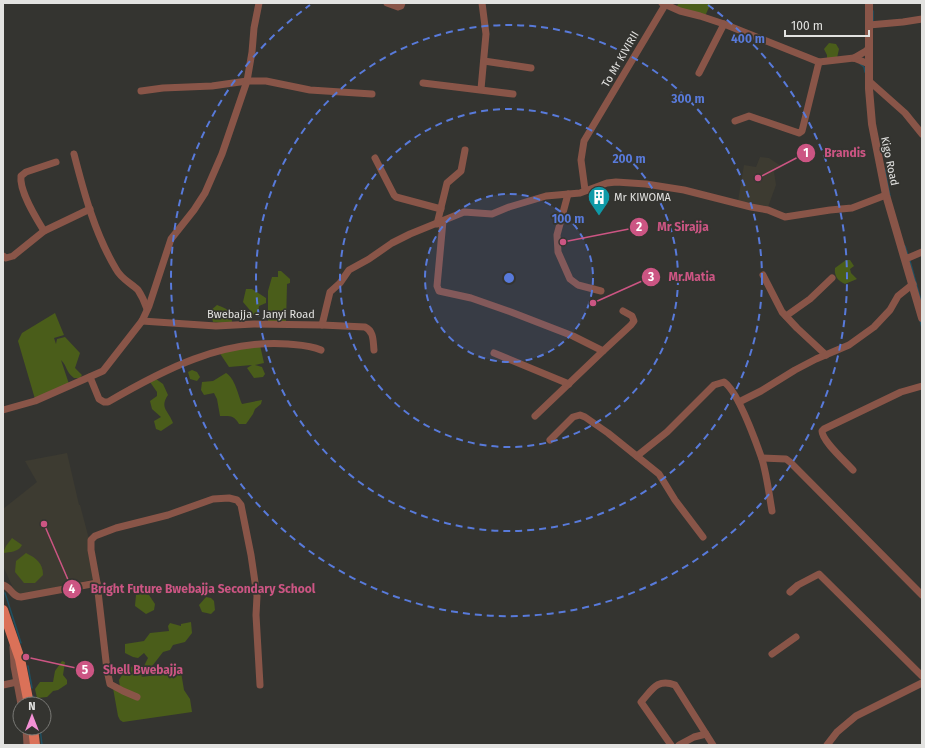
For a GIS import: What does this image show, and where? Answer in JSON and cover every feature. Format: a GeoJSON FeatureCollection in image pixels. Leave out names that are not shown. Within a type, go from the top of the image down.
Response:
{"type":"FeatureCollection","features":[{"type":"Feature","properties":{"kind":"main road"},"geometry":{"type":"LineString","coordinates":[[3,610],[22,667],[27,696]]}},
{"type":"Feature","properties":{"kind":"street"},"geometry":{"type":"LineString","coordinates":[[3,410],[34,401],[103,371],[142,321],[148,309],[171,239],[194,210],[205,193],[217,168],[247,81],[259,3]]}},
{"type":"Feature","properties":{"kind":"street"},"geometry":{"type":"LineString","coordinates":[[388,3],[398,7],[401,6],[402,3]]}},
{"type":"Feature","properties":{"kind":"street"},"geometry":{"type":"LineString","coordinates":[[481,89],[486,34],[482,3]]}},
{"type":"Feature","properties":{"kind":"street","name":"Kigo Road"},"geometry":{"type":"LineString","coordinates":[[869,3],[869,81],[872,124],[886,195],[922,318]]}},
{"type":"Feature","properties":{"kind":"street"},"geometry":{"type":"LineString","coordinates":[[663,4],[680,12],[700,16],[724,24],[819,62],[854,58],[869,48]]}},
{"type":"Feature","properties":{"kind":"street","name":"To Mr KIVIRII"},"geometry":{"type":"LineString","coordinates":[[585,190],[581,168],[582,148],[584,141],[595,125],[663,4]]}},
{"type":"Feature","properties":{"kind":"street"},"geometry":{"type":"LineString","coordinates":[[869,25],[922,19]]}},
{"type":"Feature","properties":{"kind":"street"},"geometry":{"type":"LineString","coordinates":[[699,73],[724,24]]}},
{"type":"Feature","properties":{"kind":"street"},"geometry":{"type":"LineString","coordinates":[[854,58],[869,64]]}},
{"type":"Feature","properties":{"kind":"street"},"geometry":{"type":"LineString","coordinates":[[484,61],[531,68]]}},
{"type":"Feature","properties":{"kind":"street"},"geometry":{"type":"LineString","coordinates":[[735,121],[750,116],[800,133],[802,131],[819,62]]}},
{"type":"Feature","properties":{"kind":"street"},"geometry":{"type":"LineString","coordinates":[[141,90],[212,86],[247,81],[274,81],[310,90],[372,94]]}},
{"type":"Feature","properties":{"kind":"street"},"geometry":{"type":"LineString","coordinates":[[869,81],[905,113],[922,134]]}},
{"type":"Feature","properties":{"kind":"street"},"geometry":{"type":"LineString","coordinates":[[423,83],[512,94]]}},
{"type":"Feature","properties":{"kind":"street"},"geometry":{"type":"LineString","coordinates":[[465,150],[461,171],[447,183],[441,209],[437,286],[439,290],[471,298],[511,312],[573,336],[603,351]]}},
{"type":"Feature","properties":{"kind":"street"},"geometry":{"type":"LineString","coordinates":[[74,154],[96,226],[116,270],[120,276],[137,290],[148,309]]}},
{"type":"Feature","properties":{"kind":"street"},"geometry":{"type":"LineString","coordinates":[[375,158],[396,197],[441,209]]}},
{"type":"Feature","properties":{"kind":"street"},"geometry":{"type":"LineString","coordinates":[[44,231],[27,200],[21,176],[26,172],[56,162]]}},
{"type":"Feature","properties":{"kind":"street","name":"Bwebajja - Janyi Road"},"geometry":{"type":"LineString","coordinates":[[142,321],[216,326],[254,324],[322,325],[330,292],[340,283],[349,270],[369,259],[392,243],[410,234],[464,212],[492,214],[509,207],[552,195],[568,194],[616,182],[646,184],[684,190],[768,210],[785,217],[852,208],[886,195]]}},
{"type":"Feature","properties":{"kind":"street"},"geometry":{"type":"LineString","coordinates":[[568,194],[557,235],[558,252],[570,279],[578,285],[601,291]]}},
{"type":"Feature","properties":{"kind":"street"},"geometry":{"type":"LineString","coordinates":[[3,256],[6,258],[13,256],[44,231],[90,209]]}},
{"type":"Feature","properties":{"kind":"street"},"geometry":{"type":"LineString","coordinates":[[905,257],[908,258],[922,252]]}},
{"type":"Feature","properties":{"kind":"street"},"geometry":{"type":"LineString","coordinates":[[763,275],[772,295],[786,316],[826,355]]}},
{"type":"Feature","properties":{"kind":"street"},"geometry":{"type":"LineString","coordinates":[[786,316],[810,299],[832,278]]}},
{"type":"Feature","properties":{"kind":"street"},"geometry":{"type":"LineString","coordinates":[[740,402],[795,370],[849,345],[874,327],[890,310],[898,296],[913,284]]}},
{"type":"Feature","properties":{"kind":"street"},"geometry":{"type":"LineString","coordinates":[[535,416],[631,325],[634,321],[632,316],[623,310]]}},
{"type":"Feature","properties":{"kind":"street"},"geometry":{"type":"LineString","coordinates":[[322,325],[364,327],[368,329],[372,335],[374,350]]}},
{"type":"Feature","properties":{"kind":"street"},"geometry":{"type":"LineString","coordinates":[[90,377],[99,399],[104,402],[108,402],[171,368],[216,351],[240,346],[277,343],[314,346],[320,350]]}},
{"type":"Feature","properties":{"kind":"street"},"geometry":{"type":"LineString","coordinates":[[494,352],[569,384]]}},
{"type":"Feature","properties":{"kind":"street"},"geometry":{"type":"LineString","coordinates":[[637,456],[667,432],[714,385],[724,382],[728,385],[740,402],[762,458],[772,511]]}},
{"type":"Feature","properties":{"kind":"street"},"geometry":{"type":"LineString","coordinates":[[853,470],[822,436],[822,431],[901,392],[922,386]]}},
{"type":"Feature","properties":{"kind":"street"},"geometry":{"type":"LineString","coordinates":[[550,440],[573,417],[580,415],[585,417],[608,433],[658,474],[675,500],[704,537]]}},
{"type":"Feature","properties":{"kind":"street"},"geometry":{"type":"LineString","coordinates":[[762,458],[786,459],[790,462],[922,595]]}},
{"type":"Feature","properties":{"kind":"street"},"geometry":{"type":"LineString","coordinates":[[137,697],[123,692],[110,684],[107,670],[97,582],[91,550],[91,540],[95,536],[116,528],[168,515],[214,500],[230,498],[236,500],[241,505],[251,555],[256,590],[260,686]]}},
{"type":"Feature","properties":{"kind":"street"},"geometry":{"type":"LineString","coordinates":[[790,592],[798,585],[819,574],[922,676]]}},
{"type":"Feature","properties":{"kind":"street"},"geometry":{"type":"LineString","coordinates":[[3,585],[6,586],[14,596],[21,597],[97,582]]}},
{"type":"Feature","properties":{"kind":"street"},"geometry":{"type":"LineString","coordinates":[[772,654],[796,638]]}},
{"type":"Feature","properties":{"kind":"street"},"geometry":{"type":"LineString","coordinates":[[13,639],[14,666],[20,696]]}},
{"type":"Feature","properties":{"kind":"street"},"geometry":{"type":"LineString","coordinates":[[3,685],[17,682]]}},
{"type":"Feature","properties":{"kind":"street"},"geometry":{"type":"LineString","coordinates":[[671,745],[641,702],[659,683],[675,685],[713,745]]}},
{"type":"Feature","properties":{"kind":"street"},"geometry":{"type":"LineString","coordinates":[[827,745],[837,732],[856,716],[922,683]]}},
{"type":"Feature","properties":{"kind":"street"},"geometry":{"type":"LineString","coordinates":[[679,745],[694,737],[706,734]]}},
{"type":"Feature","properties":{"kind":"shaded area"},"geometry":{"type":"Polygon","coordinates":[[[760,157],[769,158],[781,166],[781,168],[776,169],[774,172],[776,185],[768,207],[738,201],[744,165],[756,167],[760,157]]]}},
{"type":"Feature","properties":{"kind":"shaded area"},"geometry":{"type":"Polygon","coordinates":[[[67,453],[79,505],[89,539],[95,579],[19,596],[14,590],[3,566],[3,509],[37,482],[25,461],[67,453]]]}},
{"type":"Feature","properties":{"kind":"green space"},"geometry":{"type":"Polygon","coordinates":[[[679,3],[711,3],[705,16],[676,7],[679,3]]]}},
{"type":"Feature","properties":{"kind":"green space"},"geometry":{"type":"Polygon","coordinates":[[[829,43],[836,44],[839,49],[837,58],[827,59],[824,49],[829,43]]]}},
{"type":"Feature","properties":{"kind":"green space"},"geometry":{"type":"Polygon","coordinates":[[[846,260],[850,260],[854,266],[850,269],[851,273],[857,279],[845,284],[837,278],[835,268],[846,260]]]}},
{"type":"Feature","properties":{"kind":"green space"},"geometry":{"type":"Polygon","coordinates":[[[278,271],[281,271],[290,279],[290,283],[287,284],[286,323],[268,322],[268,291],[272,277],[278,277],[278,271]]]}},
{"type":"Feature","properties":{"kind":"green space"},"geometry":{"type":"Polygon","coordinates":[[[246,289],[252,289],[266,298],[266,303],[259,306],[258,313],[254,315],[243,302],[246,289]]]}},
{"type":"Feature","properties":{"kind":"green space"},"geometry":{"type":"Polygon","coordinates":[[[217,305],[228,310],[232,318],[232,322],[213,322],[210,311],[217,305]]]}},
{"type":"Feature","properties":{"kind":"green space"},"geometry":{"type":"Polygon","coordinates":[[[55,313],[64,335],[54,338],[56,344],[57,339],[65,337],[80,353],[75,368],[82,375],[80,378],[74,378],[61,360],[69,384],[35,399],[18,341],[22,333],[55,313]]]}},
{"type":"Feature","properties":{"kind":"green space"},"geometry":{"type":"Polygon","coordinates":[[[260,345],[264,363],[255,365],[262,367],[265,374],[263,377],[254,378],[247,368],[252,365],[229,367],[219,352],[260,345]]]}},
{"type":"Feature","properties":{"kind":"green space"},"geometry":{"type":"Polygon","coordinates":[[[192,370],[197,372],[200,377],[197,381],[190,379],[188,372],[192,370]]]}},
{"type":"Feature","properties":{"kind":"green space"},"geometry":{"type":"Polygon","coordinates":[[[226,373],[232,379],[242,404],[262,400],[261,404],[255,409],[246,424],[239,424],[231,417],[220,416],[217,399],[214,393],[204,395],[201,390],[202,382],[213,381],[226,373]]]}},
{"type":"Feature","properties":{"kind":"green space"},"geometry":{"type":"Polygon","coordinates":[[[156,379],[163,384],[168,395],[164,403],[173,423],[161,431],[156,429],[154,421],[161,417],[152,409],[150,401],[157,396],[157,392],[150,382],[156,379]]]}},
{"type":"Feature","properties":{"kind":"green space"},"geometry":{"type":"Polygon","coordinates":[[[12,538],[22,545],[21,547],[11,552],[3,553],[6,546],[12,538]]]}},
{"type":"Feature","properties":{"kind":"green space"},"geometry":{"type":"Polygon","coordinates":[[[26,553],[36,559],[42,567],[43,575],[35,583],[24,583],[15,572],[16,561],[26,553]]]}},
{"type":"Feature","properties":{"kind":"green space"},"geometry":{"type":"Polygon","coordinates":[[[142,593],[149,595],[155,604],[154,610],[146,614],[135,606],[136,595],[142,593]]]}},
{"type":"Feature","properties":{"kind":"green space"},"geometry":{"type":"Polygon","coordinates":[[[206,597],[211,598],[214,601],[215,610],[211,614],[202,612],[199,605],[206,597]]]}},
{"type":"Feature","properties":{"kind":"green space"},"geometry":{"type":"Polygon","coordinates":[[[191,622],[192,633],[185,642],[173,645],[170,650],[163,652],[146,674],[141,677],[181,672],[184,690],[190,699],[192,712],[123,722],[120,720],[113,688],[120,688],[119,680],[122,675],[130,676],[130,668],[134,665],[144,666],[148,658],[144,653],[138,658],[125,653],[125,644],[144,641],[150,633],[169,631],[168,626],[170,623],[181,626],[181,624],[191,622]]]}},
{"type":"Feature","properties":{"kind":"green space"},"geometry":{"type":"Polygon","coordinates":[[[62,661],[65,662],[63,675],[67,680],[67,684],[58,690],[53,691],[48,696],[37,696],[35,689],[40,682],[53,682],[55,671],[62,661]]]}},
{"type":"Feature","properties":{"kind":"waterway"},"geometry":{"type":"LineString","coordinates":[[873,11],[873,21]]}},
{"type":"Feature","properties":{"kind":"waterway"},"geometry":{"type":"LineString","coordinates":[[860,64],[864,67],[865,72]]}},
{"type":"Feature","properties":{"kind":"waterway"},"geometry":{"type":"LineString","coordinates":[[885,170],[890,196]]}},
{"type":"Feature","properties":{"kind":"waterway"},"geometry":{"type":"LineString","coordinates":[[905,246],[908,255]]}},
{"type":"Feature","properties":{"kind":"waterway"},"geometry":{"type":"LineString","coordinates":[[910,261],[921,301]]}},
{"type":"Feature","properties":{"kind":"waterway"},"geometry":{"type":"LineString","coordinates":[[920,320],[922,328]]}},
{"type":"Feature","properties":{"kind":"waterway"},"geometry":{"type":"LineString","coordinates":[[5,593],[21,643]]}},
{"type":"Feature","properties":{"kind":"waterway"},"geometry":{"type":"LineString","coordinates":[[28,666],[32,688]]}},
{"type":"Feature","properties":{"kind":"waterway"},"geometry":{"type":"LineString","coordinates":[[41,736],[42,745]]}},
{"type":"Feature","properties":{"kind":"place","name":"Brandis"},"geometry":{"type":"Point","coordinates":[758,178]}},
{"type":"Feature","properties":{"kind":"place","name":"Mr KIWOMA"},"geometry":{"type":"Point","coordinates":[599,216]}},
{"type":"Feature","properties":{"kind":"place","name":"Mr Sirajja"},"geometry":{"type":"Point","coordinates":[563,242]}},
{"type":"Feature","properties":{"kind":"place","name":"Mr.Matia"},"geometry":{"type":"Point","coordinates":[593,303]}},
{"type":"Feature","properties":{"kind":"place","name":"Bright Future Bwebajja Secondary School"},"geometry":{"type":"Point","coordinates":[44,524]}},
{"type":"Feature","properties":{"kind":"place","name":"Shell Bwebajja"},"geometry":{"type":"Point","coordinates":[26,657]}}]}
